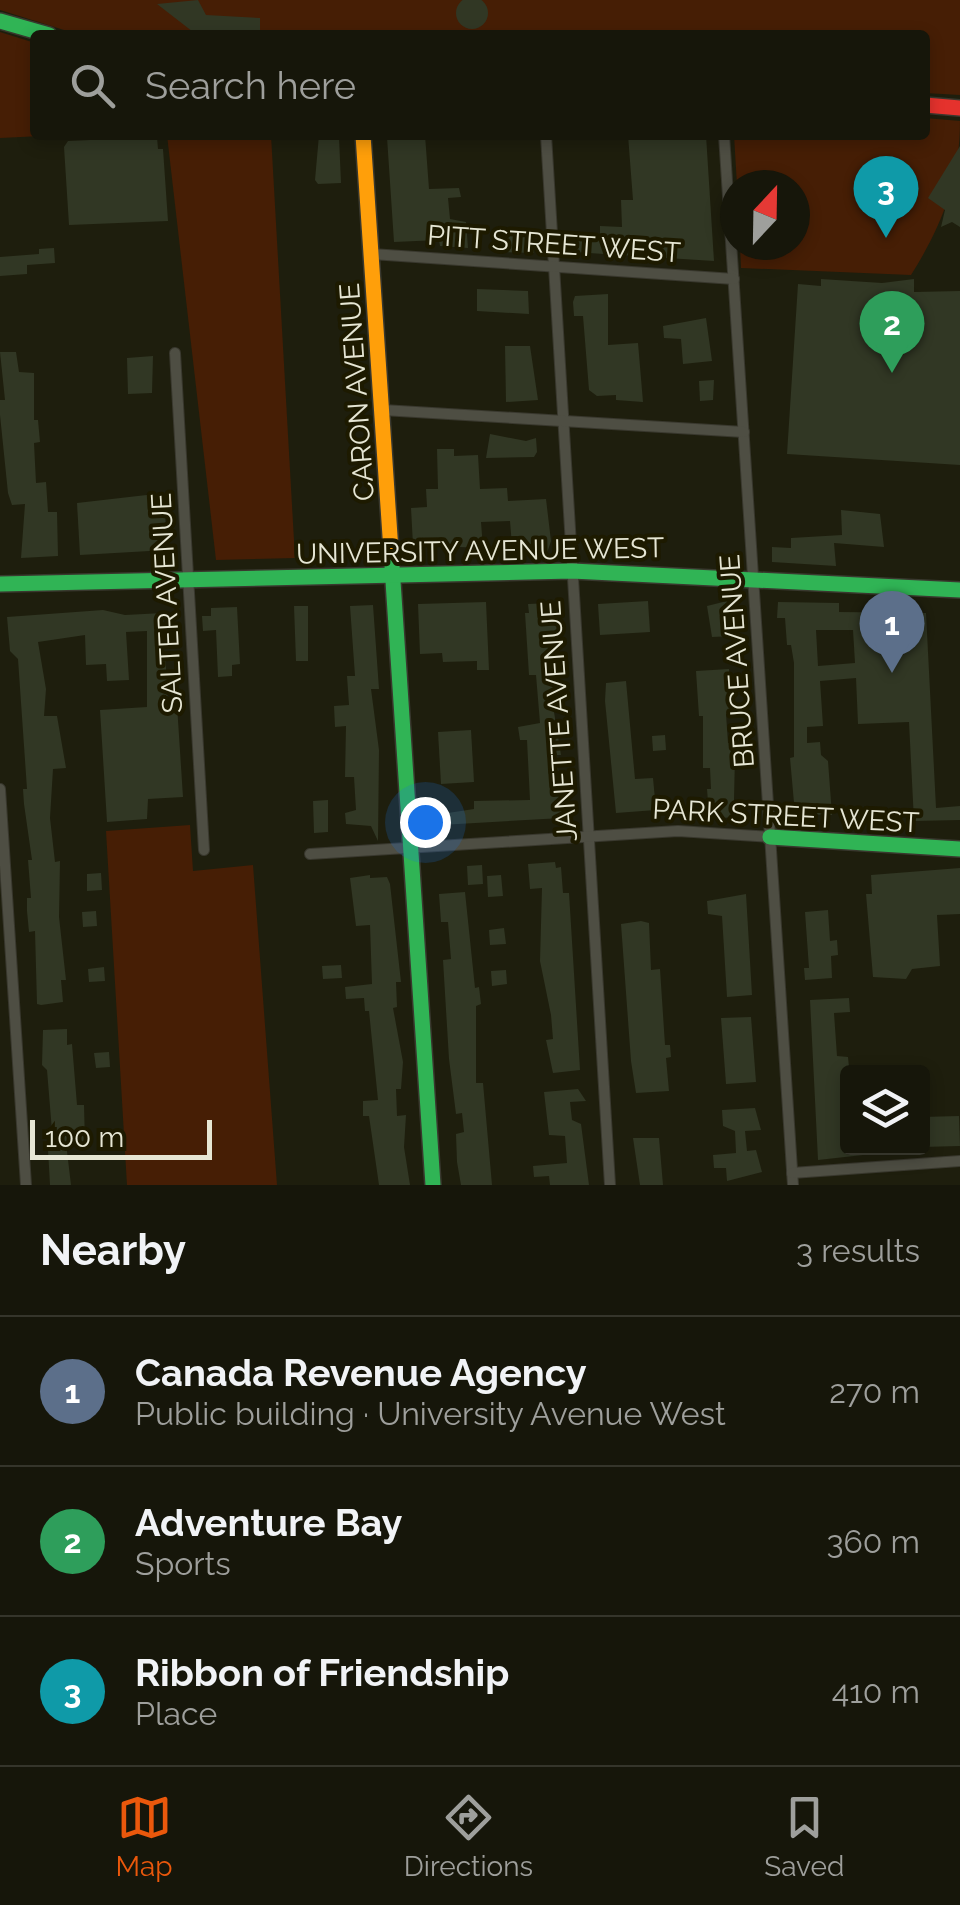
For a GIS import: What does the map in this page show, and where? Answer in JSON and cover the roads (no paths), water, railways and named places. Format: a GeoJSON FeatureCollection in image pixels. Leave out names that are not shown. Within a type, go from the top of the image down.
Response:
{"type":"FeatureCollection","features":[{"type":"Feature","properties":{"kind":"street"},"geometry":{"type":"LineString","coordinates":[[0,21],[32,30]]}},
{"type":"Feature","properties":{"kind":"street"},"geometry":{"type":"LineString","coordinates":[[930,106],[960,108]]}},
{"type":"Feature","properties":{"kind":"street","name":"CARON AVENUE"},"geometry":{"type":"LineString","coordinates":[[363,140],[396,576],[433,1185]]}},
{"type":"Feature","properties":{"kind":"street","name":"JANETTE AVENUE"},"geometry":{"type":"LineString","coordinates":[[546,140],[610,1185]]}},
{"type":"Feature","properties":{"kind":"street","name":"BRUCE AVENUE"},"geometry":{"type":"LineString","coordinates":[[724,140],[792,1179]]}},
{"type":"Feature","properties":{"kind":"street","name":"PITT STREET WEST"},"geometry":{"type":"LineString","coordinates":[[372,254],[734,279]]}},
{"type":"Feature","properties":{"kind":"street","name":"SALTER AVENUE"},"geometry":{"type":"LineString","coordinates":[[175,354],[204,850]]}},
{"type":"Feature","properties":{"kind":"street"},"geometry":{"type":"LineString","coordinates":[[383,410],[744,432]]}},
{"type":"Feature","properties":{"kind":"street","name":"UNIVERSITY AVENUE WEST"},"geometry":{"type":"LineString","coordinates":[[0,584],[572,571],[754,576],[960,590]]}},
{"type":"Feature","properties":{"kind":"street"},"geometry":{"type":"LineString","coordinates":[[0,789],[26,1185]]}},
{"type":"Feature","properties":{"kind":"street","name":"PARK STREET WEST"},"geometry":{"type":"LineString","coordinates":[[310,854],[678,831],[960,849]]}},
{"type":"Feature","properties":{"kind":"street"},"geometry":{"type":"LineString","coordinates":[[792,1179],[960,1162]]}},
{"type":"Feature","properties":{"kind":"place","name":"Ribbon of Friendship"},"geometry":{"type":"Point","coordinates":[886,238]}},
{"type":"Feature","properties":{"kind":"place","name":"Adventure Bay"},"geometry":{"type":"Point","coordinates":[892,373]}},
{"type":"Feature","properties":{"kind":"place","name":"Canada Revenue Agency"},"geometry":{"type":"Point","coordinates":[892,673]}}]}
